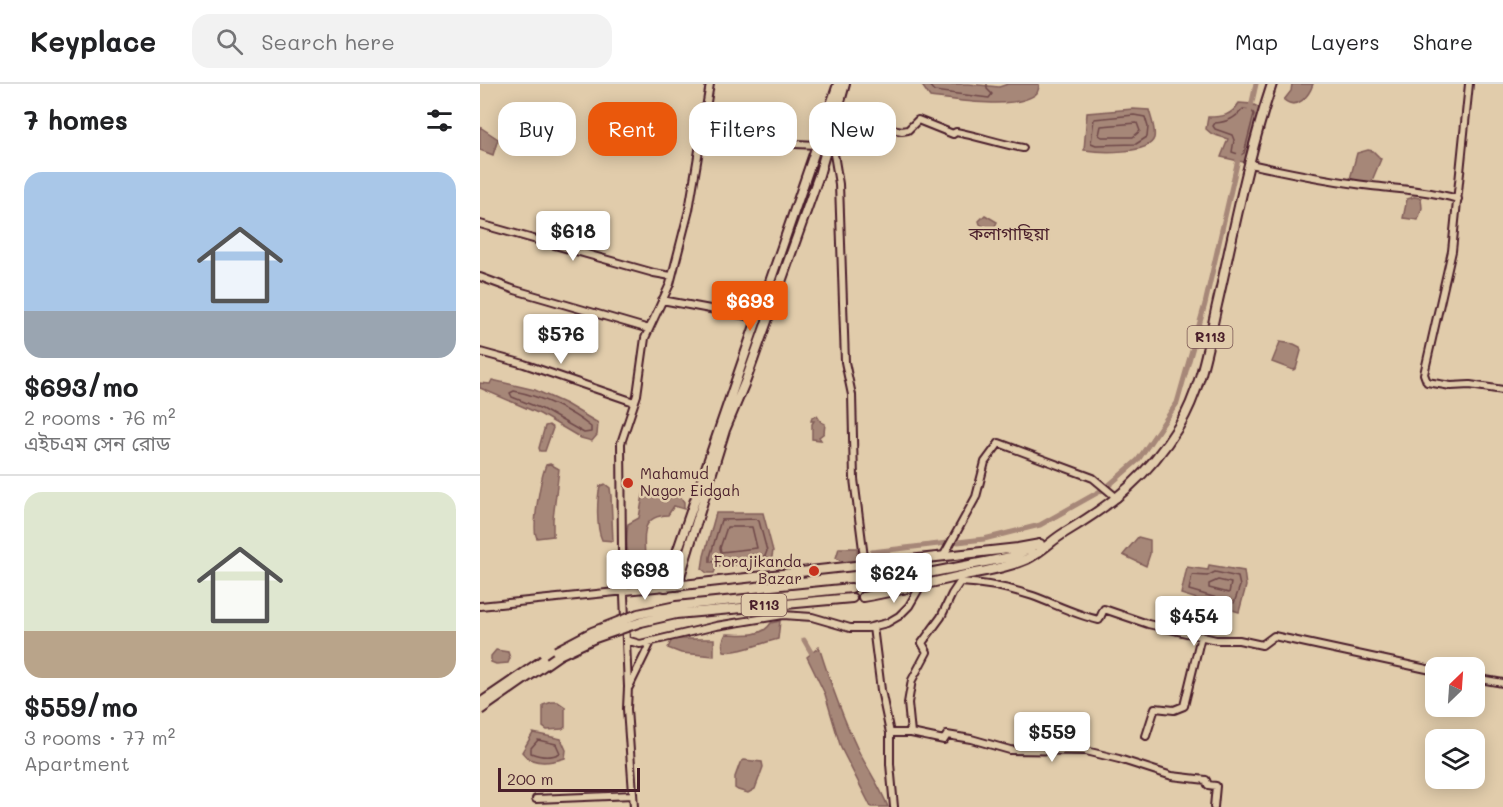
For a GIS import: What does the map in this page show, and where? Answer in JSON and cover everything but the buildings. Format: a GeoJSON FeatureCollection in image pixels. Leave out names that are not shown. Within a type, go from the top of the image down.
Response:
{"type":"FeatureCollection","features":[{"type":"Feature","properties":{"kind":"main road"},"geometry":{"type":"LineString","coordinates":[[832,102],[838,84]]}},
{"type":"Feature","properties":{"kind":"main road"},"geometry":{"type":"LineString","coordinates":[[840,102],[845,84]]}},
{"type":"Feature","properties":{"kind":"main road","name":"R113"},"geometry":{"type":"LineString","coordinates":[[863,597],[920,587],[1028,559],[1117,498],[1154,462],[1180,424],[1195,392],[1250,164],[1272,84]]}},
{"type":"Feature","properties":{"kind":"main road"},"geometry":{"type":"LineString","coordinates":[[814,156],[665,587],[1040,544]]}},
{"type":"Feature","properties":{"kind":"main road"},"geometry":{"type":"LineString","coordinates":[[678,586],[725,430],[768,321],[825,156]]}},
{"type":"Feature","properties":{"kind":"main road","name":"R113"},"geometry":{"type":"LineString","coordinates":[[861,586],[1011,557],[1057,537]]}},
{"type":"Feature","properties":{"kind":"main road","name":"R113"},"geometry":{"type":"LineString","coordinates":[[676,610],[851,588]]}},
{"type":"Feature","properties":{"kind":"main road","name":"R113"},"geometry":{"type":"LineString","coordinates":[[676,610],[852,598]]}},
{"type":"Feature","properties":{"kind":"main road"},"geometry":{"type":"LineString","coordinates":[[480,703],[556,651],[592,632],[676,610]]}},
{"type":"Feature","properties":{"kind":"main road"},"geometry":{"type":"LineString","coordinates":[[480,710],[559,655],[640,618]]}},
{"type":"Feature","properties":{"kind":"street"},"geometry":{"type":"LineString","coordinates":[[707,102],[710,84]]}},
{"type":"Feature","properties":{"kind":"street"},"geometry":{"type":"LineString","coordinates":[[1469,84],[1452,251],[1425,362],[1425,378],[1427,382],[1450,386],[1470,385],[1503,390]]}},
{"type":"Feature","properties":{"kind":"street"},"geometry":{"type":"LineString","coordinates":[[896,130],[908,130],[918,120],[953,134],[956,132],[968,134],[976,138],[1023,148]]}},
{"type":"Feature","properties":{"kind":"street"},"geometry":{"type":"LineString","coordinates":[[633,807],[627,709],[621,443],[637,395],[641,359],[649,330],[671,276],[693,191],[698,156]]}},
{"type":"Feature","properties":{"kind":"street"},"geometry":{"type":"LineString","coordinates":[[836,156],[839,184],[845,362],[852,396],[854,479],[865,565]]}},
{"type":"Feature","properties":{"kind":"street"},"geometry":{"type":"LineString","coordinates":[[1250,164],[1372,186],[1423,190],[1458,199]]}},
{"type":"Feature","properties":{"kind":"street"},"geometry":{"type":"LineString","coordinates":[[480,224],[671,276]]}},
{"type":"Feature","properties":{"kind":"street"},"geometry":{"type":"LineString","coordinates":[[480,277],[515,290],[649,330]]}},
{"type":"Feature","properties":{"kind":"street"},"geometry":{"type":"LineString","coordinates":[[662,300],[758,318]]}},
{"type":"Feature","properties":{"kind":"street"},"geometry":{"type":"LineString","coordinates":[[480,351],[634,402]]}},
{"type":"Feature","properties":{"kind":"street"},"geometry":{"type":"LineString","coordinates":[[944,555],[976,497],[984,462],[999,443],[1093,478],[1117,498]]}},
{"type":"Feature","properties":{"kind":"street"},"geometry":{"type":"LineString","coordinates":[[911,733],[908,703],[912,680],[927,652],[922,643],[960,582],[997,585],[1099,620],[1104,609],[1148,624],[1216,640],[1239,640],[1262,645],[1274,636],[1425,669]]}},
{"type":"Feature","properties":{"kind":"street"},"geometry":{"type":"LineString","coordinates":[[480,606],[665,587]]}},
{"type":"Feature","properties":{"kind":"street"},"geometry":{"type":"LineString","coordinates":[[626,640],[640,644],[716,626],[783,615],[812,616],[850,628],[873,627],[887,623],[898,616],[909,606],[920,587]]}},
{"type":"Feature","properties":{"kind":"street"},"geometry":{"type":"LineString","coordinates":[[873,627],[881,690],[890,733],[894,807]]}},
{"type":"Feature","properties":{"kind":"street"},"geometry":{"type":"LineString","coordinates":[[1146,736],[1155,708],[1174,710],[1184,706],[1201,636]]}},
{"type":"Feature","properties":{"kind":"street"},"geometry":{"type":"LineString","coordinates":[[628,687],[651,642]]}},
{"type":"Feature","properties":{"kind":"street"},"geometry":{"type":"LineString","coordinates":[[1485,680],[1503,683]]}},
{"type":"Feature","properties":{"kind":"street"},"geometry":{"type":"LineString","coordinates":[[890,733],[911,733],[944,740],[947,735],[1010,750],[1086,751],[1172,776],[1206,780],[1208,785],[1216,786],[1214,807]]}},
{"type":"Feature","properties":{"kind":"street"},"geometry":{"type":"LineString","coordinates":[[536,799],[633,795]]}},
{"type":"Feature","properties":{"kind":"water"},"geometry":{"type":"Polygon","coordinates":[[[921,84],[969,84],[999,87],[1008,84],[1039,84],[1037,93],[1028,98],[1016,102],[986,103],[930,97],[921,84]]]}},
{"type":"Feature","properties":{"kind":"water"},"geometry":{"type":"Polygon","coordinates":[[[1292,84],[1313,84],[1302,101],[1293,104],[1284,100],[1291,91],[1292,84]]]}},
{"type":"Feature","properties":{"kind":"water"},"geometry":{"type":"Polygon","coordinates":[[[1239,103],[1252,104],[1262,109],[1248,163],[1221,157],[1228,139],[1212,134],[1206,129],[1208,117],[1226,115],[1233,111],[1239,103]]]}},
{"type":"Feature","properties":{"kind":"water"},"geometry":{"type":"Polygon","coordinates":[[[1149,110],[1154,131],[1154,138],[1150,143],[1133,150],[1084,150],[1087,113],[1149,110]]]}},
{"type":"Feature","properties":{"kind":"water"},"geometry":{"type":"Polygon","coordinates":[[[480,127],[498,139],[493,155],[480,150],[480,127]]]}},
{"type":"Feature","properties":{"kind":"water"},"geometry":{"type":"Polygon","coordinates":[[[1373,151],[1381,159],[1371,183],[1350,179],[1357,153],[1373,151]]]}},
{"type":"Feature","properties":{"kind":"water"},"geometry":{"type":"Polygon","coordinates":[[[1421,198],[1422,208],[1418,220],[1403,218],[1407,199],[1421,198]]]}},
{"type":"Feature","properties":{"kind":"water"},"geometry":{"type":"Polygon","coordinates":[[[985,215],[997,222],[992,232],[980,224],[979,221],[985,215]]]}},
{"type":"Feature","properties":{"kind":"water"},"geometry":{"type":"Polygon","coordinates":[[[1280,342],[1300,347],[1296,369],[1272,362],[1280,342]]]}},
{"type":"Feature","properties":{"kind":"water"},"geometry":{"type":"Polygon","coordinates":[[[492,380],[535,390],[566,404],[598,423],[597,435],[592,441],[581,438],[540,414],[480,388],[480,383],[490,384],[492,380]]]}},
{"type":"Feature","properties":{"kind":"water"},"geometry":{"type":"Polygon","coordinates":[[[817,416],[825,424],[824,433],[819,437],[821,440],[812,439],[814,421],[811,421],[812,417],[817,416]]]}},
{"type":"Feature","properties":{"kind":"water"},"geometry":{"type":"Polygon","coordinates":[[[549,425],[553,428],[545,451],[540,451],[545,426],[549,425]]]}},
{"type":"Feature","properties":{"kind":"water"},"geometry":{"type":"Polygon","coordinates":[[[550,464],[559,469],[553,536],[537,538],[535,524],[539,491],[546,465],[550,464]]]}},
{"type":"Feature","properties":{"kind":"water"},"geometry":{"type":"Polygon","coordinates":[[[605,484],[610,488],[613,541],[602,540],[599,528],[599,492],[600,486],[605,484]]]}},
{"type":"Feature","properties":{"kind":"water"},"geometry":{"type":"Polygon","coordinates":[[[643,495],[680,496],[684,502],[684,509],[674,506],[668,515],[652,519],[644,535],[645,557],[642,560],[632,559],[627,547],[628,524],[639,518],[643,495]]]}},
{"type":"Feature","properties":{"kind":"water"},"geometry":{"type":"Polygon","coordinates":[[[716,513],[763,513],[773,551],[771,562],[721,566],[716,568],[714,573],[707,573],[702,569],[716,513]]]}},
{"type":"Feature","properties":{"kind":"water"},"geometry":{"type":"Polygon","coordinates":[[[1138,537],[1150,540],[1150,554],[1146,566],[1123,555],[1138,537]]]}},
{"type":"Feature","properties":{"kind":"water"},"geometry":{"type":"Polygon","coordinates":[[[839,548],[857,548],[858,561],[847,562],[836,558],[839,548]]]}},
{"type":"Feature","properties":{"kind":"water"},"geometry":{"type":"Polygon","coordinates":[[[1209,565],[1244,571],[1246,586],[1239,612],[1181,594],[1187,567],[1208,570],[1209,565]]]}},
{"type":"Feature","properties":{"kind":"water"},"geometry":{"type":"Polygon","coordinates":[[[780,621],[778,639],[743,649],[724,651],[723,642],[726,634],[757,633],[771,623],[780,621]]]}},
{"type":"Feature","properties":{"kind":"water"},"geometry":{"type":"Polygon","coordinates":[[[672,639],[714,639],[714,656],[681,653],[668,648],[672,639]]]}},
{"type":"Feature","properties":{"kind":"water"},"geometry":{"type":"Polygon","coordinates":[[[819,647],[852,737],[888,807],[871,807],[841,748],[825,694],[807,657],[819,647]]]}},
{"type":"Feature","properties":{"kind":"water"},"geometry":{"type":"Polygon","coordinates":[[[496,650],[508,652],[510,658],[508,663],[491,662],[491,656],[496,650]]]}},
{"type":"Feature","properties":{"kind":"water"},"geometry":{"type":"Polygon","coordinates":[[[558,702],[565,707],[565,727],[562,729],[547,730],[543,727],[543,705],[558,702]]]}},
{"type":"Feature","properties":{"kind":"water"},"geometry":{"type":"Polygon","coordinates":[[[533,733],[561,739],[566,750],[565,758],[542,762],[531,760],[522,752],[533,733]]]}},
{"type":"Feature","properties":{"kind":"water"},"geometry":{"type":"Polygon","coordinates":[[[744,760],[762,762],[763,767],[755,789],[748,793],[735,788],[735,777],[740,763],[744,760]]]}},
{"type":"Feature","properties":{"kind":"waterway"},"geometry":{"type":"LineString","coordinates":[[1250,111],[1256,84]]}},
{"type":"Feature","properties":{"kind":"waterway"},"geometry":{"type":"LineString","coordinates":[[1108,486],[1138,460],[1177,403],[1205,304],[1239,155]]}},
{"type":"Feature","properties":{"kind":"waterway"},"geometry":{"type":"LineString","coordinates":[[958,542],[984,539],[1040,525],[1104,489]]}},
{"type":"Feature","properties":{"kind":"waterway"},"geometry":{"type":"LineString","coordinates":[[872,552],[947,543]]}},
{"type":"Feature","properties":{"kind":"waterway"},"geometry":{"type":"LineString","coordinates":[[804,640],[815,659]]}},
{"type":"Feature","properties":{"kind":"place","name":"Mahamud Nagor Eidgah"},"geometry":{"type":"Point","coordinates":[628,483]}},
{"type":"Feature","properties":{"kind":"place","name":"Forajikanda Bazar"},"geometry":{"type":"Point","coordinates":[814,571]}},
{"type":"Feature","properties":{"kind":"district","name":"কলাগাছিয়া"},"geometry":{"type":"Point","coordinates":[1009,234]}}]}
